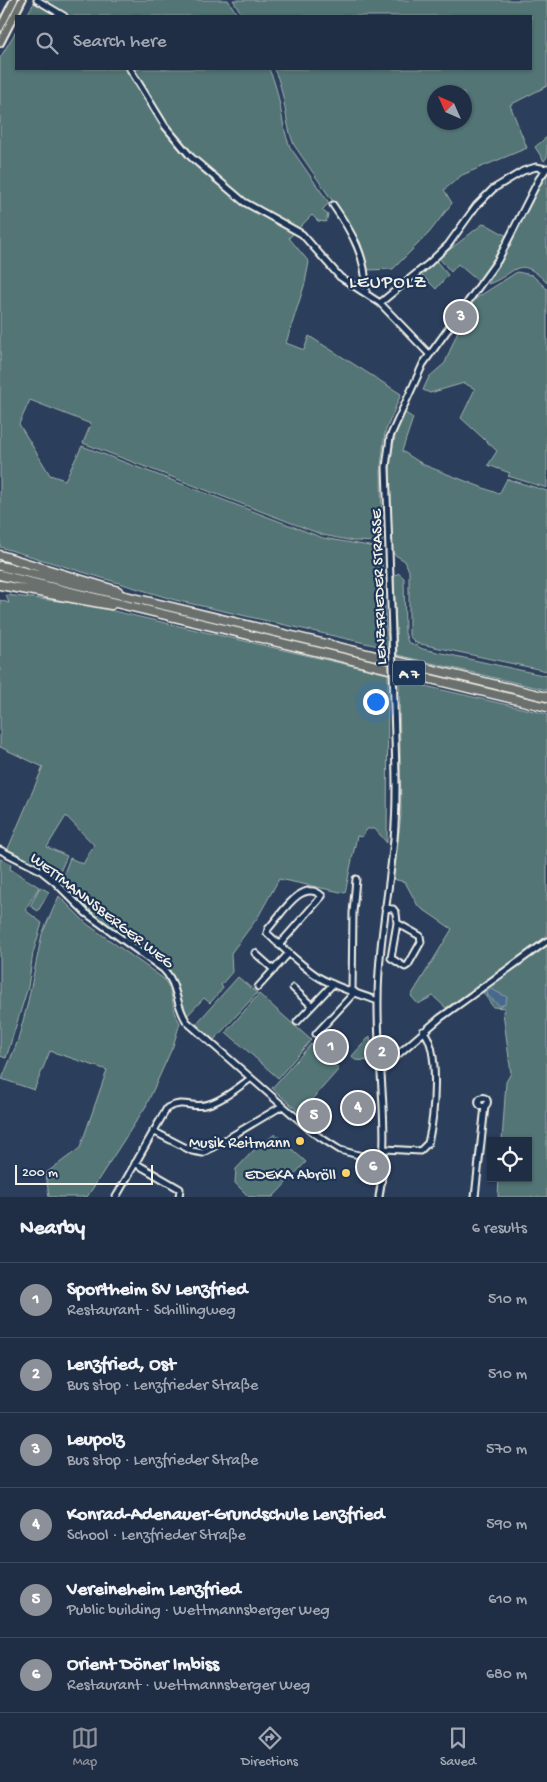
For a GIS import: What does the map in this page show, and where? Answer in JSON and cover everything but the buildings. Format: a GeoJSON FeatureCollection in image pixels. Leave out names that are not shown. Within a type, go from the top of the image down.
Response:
{"type":"FeatureCollection","features":[{"type":"Feature","properties":{"kind":"highway"},"geometry":{"type":"LineString","coordinates":[[2,555],[112,588],[131,597]]}},
{"type":"Feature","properties":{"kind":"highway","name":"A 7"},"geometry":{"type":"LineString","coordinates":[[0,566],[547,697]]}},
{"type":"Feature","properties":{"kind":"highway","name":"A 7"},"geometry":{"type":"LineString","coordinates":[[0,575],[547,706]]}},
{"type":"Feature","properties":{"kind":"highway"},"geometry":{"type":"LineString","coordinates":[[1,586],[87,602],[108,605],[121,604]]}},
{"type":"Feature","properties":{"kind":"main road"},"geometry":{"type":"LineString","coordinates":[[0,28],[14,0]]}},
{"type":"Feature","properties":{"kind":"main road"},"geometry":{"type":"LineString","coordinates":[[0,43],[22,0]]}},
{"type":"Feature","properties":{"kind":"street"},"geometry":{"type":"LineString","coordinates":[[37,0],[62,15]]}},
{"type":"Feature","properties":{"kind":"street"},"geometry":{"type":"LineString","coordinates":[[131,70],[165,126],[191,158],[244,202],[302,234],[340,277],[348,284],[366,292],[380,303],[429,354]]}},
{"type":"Feature","properties":{"kind":"street"},"geometry":{"type":"LineString","coordinates":[[380,303],[448,245],[476,206],[493,189],[523,171],[536,167],[547,168]]}},
{"type":"Feature","properties":{"kind":"street","name":"LENZFRIEDER STRASSE"},"geometry":{"type":"LineString","coordinates":[[379,1197],[385,1149],[378,1001],[382,932],[396,816],[386,467],[390,436],[429,354],[498,260],[539,179],[547,168]]}},
{"type":"Feature","properties":{"kind":"street"},"geometry":{"type":"LineString","coordinates":[[333,205],[357,240],[366,277],[366,292]]}},
{"type":"Feature","properties":{"kind":"street","name":"WETTMANNSBERGER WEG"},"geometry":{"type":"LineString","coordinates":[[0,850],[40,870],[86,913],[162,969],[171,979],[179,1009],[187,1022],[282,1106],[328,1143],[351,1153],[384,1162]]}},
{"type":"Feature","properties":{"kind":"street"},"geometry":{"type":"LineString","coordinates":[[316,1034],[353,992],[353,913],[356,879]]}},
{"type":"Feature","properties":{"kind":"street"},"geometry":{"type":"LineString","coordinates":[[279,945],[322,896],[314,890],[303,891],[268,929],[267,933],[279,945],[312,972],[332,984],[378,1001]]}},
{"type":"Feature","properties":{"kind":"street"},"geometry":{"type":"LineString","coordinates":[[385,908],[393,908],[396,913],[397,923],[391,958],[405,967],[421,942],[420,936],[397,923]]}},
{"type":"Feature","properties":{"kind":"street"},"geometry":{"type":"LineString","coordinates":[[381,1066],[388,1063],[423,1031],[547,941]]}},
{"type":"Feature","properties":{"kind":"street"},"geometry":{"type":"LineString","coordinates":[[255,953],[274,970]]}},
{"type":"Feature","properties":{"kind":"street"},"geometry":{"type":"LineString","coordinates":[[258,987],[289,953]]}},
{"type":"Feature","properties":{"kind":"street"},"geometry":{"type":"LineString","coordinates":[[297,1022],[332,984]]}},
{"type":"Feature","properties":{"kind":"street"},"geometry":{"type":"LineString","coordinates":[[292,988],[312,1006]]}},
{"type":"Feature","properties":{"kind":"street"},"geometry":{"type":"LineString","coordinates":[[385,1149],[420,1151],[428,1143],[433,1101],[433,1058],[430,1041],[423,1031]]}},
{"type":"Feature","properties":{"kind":"street"},"geometry":{"type":"LineString","coordinates":[[116,1197],[167,1108],[176,1103],[209,1104],[250,1079]]}},
{"type":"Feature","properties":{"kind":"street"},"geometry":{"type":"LineString","coordinates":[[153,1131],[192,1151],[203,1153],[282,1106]]}},
{"type":"Feature","properties":{"kind":"street"},"geometry":{"type":"LineString","coordinates":[[475,1197],[485,1106]]}},
{"type":"Feature","properties":{"kind":"street"},"geometry":{"type":"LineString","coordinates":[[135,1163],[180,1189],[179,1197]]}},
{"type":"Feature","properties":{"kind":"green space"},"geometry":{"type":"Polygon","coordinates":[[[36,0],[228,0],[237,15],[67,15],[44,1],[41,6],[55,15],[27,15],[36,0]]]}},
{"type":"Feature","properties":{"kind":"green space"},"geometry":{"type":"Polygon","coordinates":[[[233,0],[547,0],[547,86],[510,105],[527,148],[462,175],[444,190],[452,203],[429,233],[393,269],[368,270],[360,241],[294,145],[288,126],[281,88],[274,70],[532,70],[532,15],[242,15],[233,0]]]}},
{"type":"Feature","properties":{"kind":"green space"},"geometry":{"type":"Polygon","coordinates":[[[15,33],[15,70],[126,70],[162,128],[200,171],[231,195],[280,224],[281,219],[245,200],[193,156],[167,124],[134,70],[269,70],[290,147],[329,203],[322,210],[328,215],[326,222],[318,221],[312,215],[289,238],[309,262],[305,283],[286,343],[304,350],[309,336],[401,394],[385,432],[381,466],[382,542],[353,541],[323,535],[83,443],[91,424],[30,400],[19,424],[50,475],[65,480],[82,446],[323,538],[381,548],[386,627],[389,643],[387,648],[175,600],[0,547],[0,58],[15,33]]]}},
{"type":"Feature","properties":{"kind":"green space"},"geometry":{"type":"Polygon","coordinates":[[[547,137],[547,157],[544,161],[535,147],[547,137]]]}},
{"type":"Feature","properties":{"kind":"green space"},"geometry":{"type":"Polygon","coordinates":[[[547,173],[547,283],[537,274],[523,267],[517,268],[488,284],[547,173]]]}},
{"type":"Feature","properties":{"kind":"green space"},"geometry":{"type":"Polygon","coordinates":[[[484,223],[507,236],[479,282],[458,264],[451,272],[439,258],[484,223]]]}},
{"type":"Feature","properties":{"kind":"green space"},"geometry":{"type":"Polygon","coordinates":[[[436,261],[448,275],[436,289],[422,275],[436,261]]]}},
{"type":"Feature","properties":{"kind":"green space"},"geometry":{"type":"Polygon","coordinates":[[[517,272],[532,275],[547,289],[547,488],[508,476],[510,473],[488,465],[497,451],[461,418],[475,389],[464,383],[430,393],[423,390],[429,377],[445,363],[461,323],[475,299],[517,272]]]}},
{"type":"Feature","properties":{"kind":"green space"},"geometry":{"type":"Polygon","coordinates":[[[404,412],[413,418],[402,451],[424,465],[499,494],[507,479],[547,491],[547,671],[416,643],[409,636],[409,571],[405,561],[392,553],[389,494],[393,444],[404,412]]]}},
{"type":"Feature","properties":{"kind":"green space"},"geometry":{"type":"Polygon","coordinates":[[[398,573],[404,578],[405,633],[408,642],[423,649],[547,676],[547,690],[397,655],[394,577],[398,573]]]}},
{"type":"Feature","properties":{"kind":"green space"},"geometry":{"type":"Polygon","coordinates":[[[6,595],[83,604],[388,674],[387,843],[375,829],[367,829],[362,837],[357,836],[345,893],[279,879],[258,917],[231,953],[232,972],[221,985],[223,988],[210,1003],[204,998],[186,1017],[181,1006],[176,982],[170,971],[87,912],[62,886],[61,881],[70,858],[83,864],[94,845],[66,816],[47,847],[67,856],[58,876],[53,877],[27,860],[7,851],[43,767],[0,747],[0,600],[9,603],[6,595]]]}},
{"type":"Feature","properties":{"kind":"green space"},"geometry":{"type":"Polygon","coordinates":[[[399,680],[547,714],[547,938],[446,1008],[433,996],[418,1004],[411,996],[452,929],[418,906],[405,882],[393,879],[401,815],[399,680]]]}},
{"type":"Feature","properties":{"kind":"green space"},"geometry":{"type":"Polygon","coordinates":[[[0,859],[11,864],[10,869],[39,887],[25,910],[42,923],[33,953],[28,987],[6,1058],[0,1056],[0,859]]]}},
{"type":"Feature","properties":{"kind":"green space"},"geometry":{"type":"Polygon","coordinates":[[[40,887],[49,892],[38,911],[30,906],[40,887]]]}},
{"type":"Feature","properties":{"kind":"green space"},"geometry":{"type":"Polygon","coordinates":[[[59,896],[87,924],[164,979],[180,1023],[173,1046],[146,1106],[87,1197],[49,1197],[46,1173],[80,1148],[107,1070],[50,1051],[34,1090],[2,1079],[17,1043],[42,934],[59,896]]]}},
{"type":"Feature","properties":{"kind":"green space"},"geometry":{"type":"Polygon","coordinates":[[[547,945],[547,1197],[498,1197],[499,1182],[532,1182],[532,1137],[502,1137],[506,1082],[511,1073],[503,1012],[505,1008],[493,1007],[482,991],[547,945]]]}},
{"type":"Feature","properties":{"kind":"green space"},"geometry":{"type":"Polygon","coordinates":[[[238,977],[257,993],[214,1040],[196,1024],[238,977]]]}},
{"type":"Feature","properties":{"kind":"green space"},"geometry":{"type":"Polygon","coordinates":[[[259,994],[311,1040],[278,1078],[226,1032],[259,994]]]}},
{"type":"Feature","properties":{"kind":"green space"},"geometry":{"type":"Polygon","coordinates":[[[370,1036],[373,1061],[355,1060],[352,1056],[370,1036]]]}},
{"type":"Feature","properties":{"kind":"green space"},"geometry":{"type":"Polygon","coordinates":[[[311,1044],[339,1069],[300,1113],[272,1088],[311,1044]]]}},
{"type":"Feature","properties":{"kind":"green space"},"geometry":{"type":"Polygon","coordinates":[[[275,1134],[306,1162],[273,1197],[249,1197],[235,1183],[236,1169],[253,1151],[275,1134]]]}},
{"type":"Feature","properties":{"kind":"water"},"geometry":{"type":"Polygon","coordinates":[[[491,989],[507,997],[505,1004],[500,1006],[488,996],[487,991],[491,989]]]}},
{"type":"Feature","properties":{"kind":"place","name":"Leupolz"},"geometry":{"type":"Point","coordinates":[461,317]}},
{"type":"Feature","properties":{"kind":"place","name":"Sportheim SV Lenzfried"},"geometry":{"type":"Point","coordinates":[331,1047]}},
{"type":"Feature","properties":{"kind":"place","name":"Lenzfried, Ost"},"geometry":{"type":"Point","coordinates":[382,1053]}},
{"type":"Feature","properties":{"kind":"place","name":"Konrad-Adenauer-Grundschule Lenzfried"},"geometry":{"type":"Point","coordinates":[358,1108]}},
{"type":"Feature","properties":{"kind":"place","name":"Vereineheim Lenzfried"},"geometry":{"type":"Point","coordinates":[314,1116]}},
{"type":"Feature","properties":{"kind":"place","name":"Musik Reitmann"},"geometry":{"type":"Point","coordinates":[300,1141]}},
{"type":"Feature","properties":{"kind":"place","name":"Orient Döner Imbiss"},"geometry":{"type":"Point","coordinates":[373,1167]}},
{"type":"Feature","properties":{"kind":"place","name":"EDEKA Abröll"},"geometry":{"type":"Point","coordinates":[346,1173]}},
{"type":"Feature","properties":{"kind":"district","name":"LEUPOLZ"},"geometry":{"type":"Point","coordinates":[388,280]}}]}
